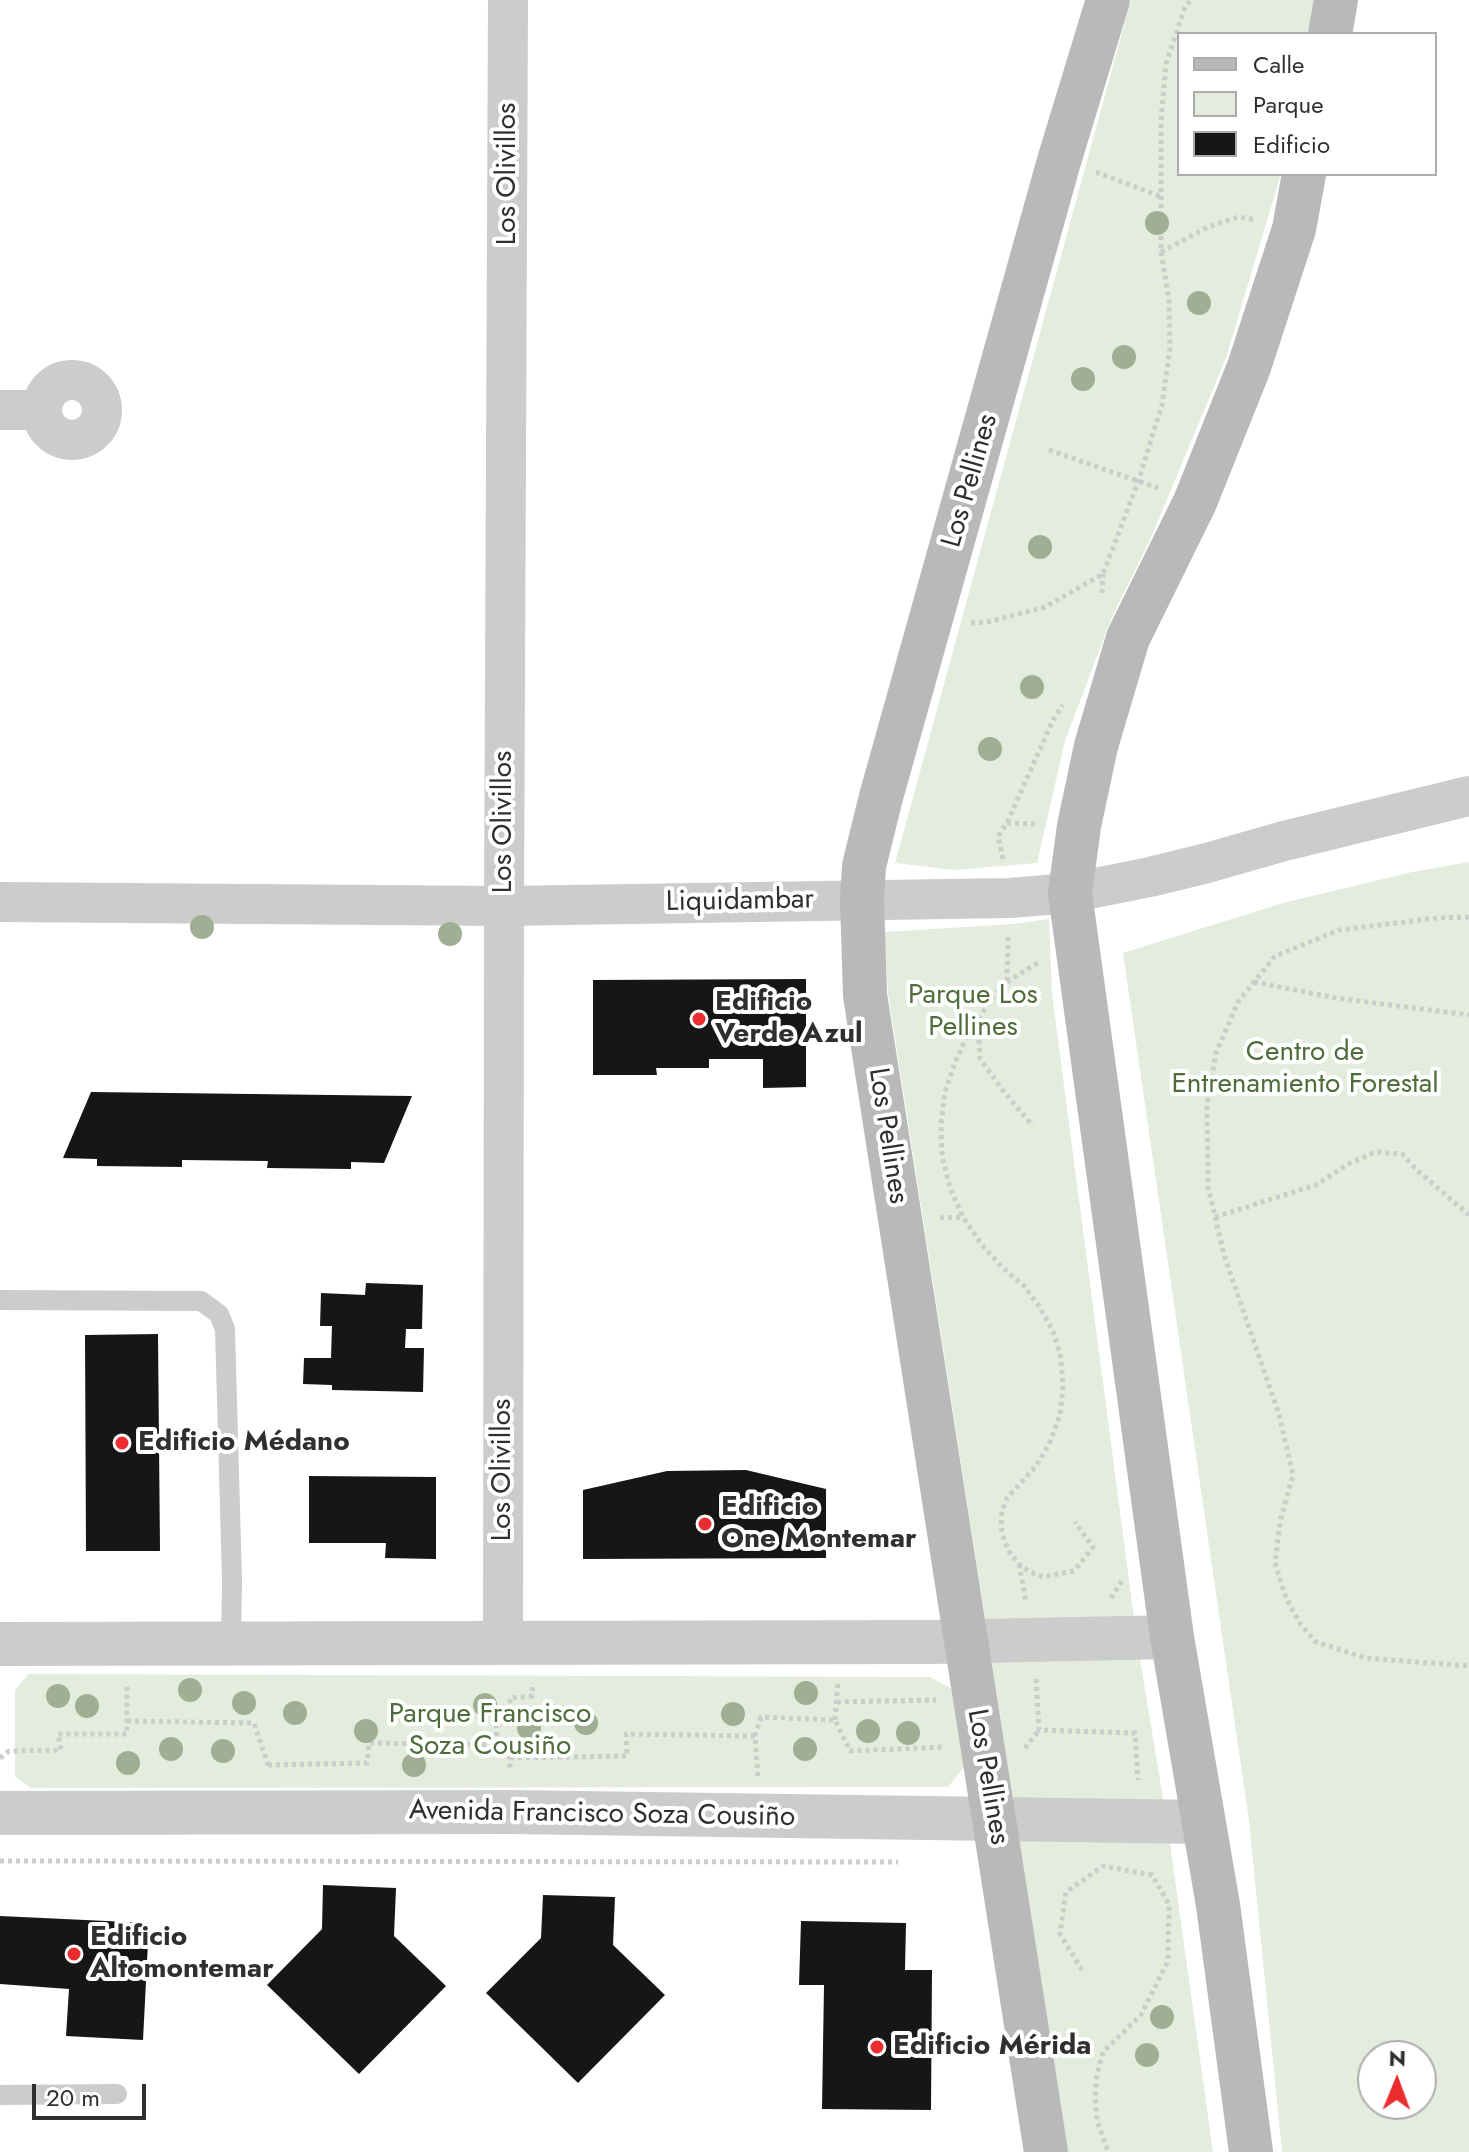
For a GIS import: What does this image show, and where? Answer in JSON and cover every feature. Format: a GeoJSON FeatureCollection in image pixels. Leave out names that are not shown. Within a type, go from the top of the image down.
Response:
{"type":"FeatureCollection","features":[{"type":"Feature","properties":{"kind":"main road","name":"Los Pellines"},"geometry":{"type":"LineString","coordinates":[[1046,2152],[865,995],[862,900],[864,866],[881,797],[1059,161],[1108,0]]}},
{"type":"Feature","properties":{"kind":"main road"},"geometry":{"type":"LineString","coordinates":[[1330,32],[1336,0]]}},
{"type":"Feature","properties":{"kind":"main road"},"geometry":{"type":"LineString","coordinates":[[1251,2152],[1218,1905],[1172,1637],[1070,893],[1079,826],[1096,746],[1128,638],[1195,502],[1249,367],[1294,229],[1304,176]]}},
{"type":"Feature","properties":{"kind":"street","name":"Los Olivillos"},"geometry":{"type":"LineString","coordinates":[[508,0],[504,906],[518,1643]]}},
{"type":"Feature","properties":{"kind":"street"},"geometry":{"type":"LineString","coordinates":[[0,410],[42,410]]}},
{"type":"Feature","properties":{"kind":"street","name":"Liquidambar"},"geometry":{"type":"LineString","coordinates":[[0,902],[504,906],[1010,898],[1070,893],[1207,863],[1469,796]]}},
{"type":"Feature","properties":{"kind":"street"},"geometry":{"type":"LineString","coordinates":[[0,1644],[965,1642],[1172,1637]]}},
{"type":"Feature","properties":{"kind":"street","name":"Avenida Francisco Soza Cousiño"},"geometry":{"type":"LineString","coordinates":[[0,1813],[511,1812],[1203,1822]]}},
{"type":"Feature","properties":{"kind":"lane"},"geometry":{"type":"LineString","coordinates":[[0,1300],[201,1301],[219,1314],[225,1329],[231,1644]]}},
{"type":"Feature","properties":{"kind":"lane"},"geometry":{"type":"LineString","coordinates":[[0,2095],[117,2094]]}},
{"type":"Feature","properties":{"kind":"path"},"geometry":{"type":"LineString","coordinates":[[1101,605],[1103,574],[1138,482],[1162,405],[1170,348],[1169,300],[1161,252],[1161,121],[1166,64],[1185,7],[1191,0]]}},
{"type":"Feature","properties":{"kind":"path"},"geometry":{"type":"LineString","coordinates":[[1059,161],[1162,197]]}},
{"type":"Feature","properties":{"kind":"path"},"geometry":{"type":"LineString","coordinates":[[1161,252],[1208,227],[1238,217],[1294,229]]}},
{"type":"Feature","properties":{"kind":"path"},"geometry":{"type":"LineString","coordinates":[[1049,450],[1195,502]]}},
{"type":"Feature","properties":{"kind":"path"},"geometry":{"type":"LineString","coordinates":[[930,627],[988,622],[1045,607],[1103,574]]}},
{"type":"Feature","properties":{"kind":"path"},"geometry":{"type":"LineString","coordinates":[[1069,698],[1053,720],[1007,823],[998,836],[1010,898],[1007,982],[991,999],[955,1062],[945,1092],[941,1124],[942,1156],[950,1188],[963,1217],[981,1244],[1023,1285],[1039,1306],[1053,1331],[1061,1358],[1063,1387],[1060,1415],[1050,1442],[1036,1466],[1007,1498],[1002,1511],[1004,1540],[1010,1553],[1030,1572],[1043,1577],[1074,1571],[1093,1547],[1075,1522]]}},
{"type":"Feature","properties":{"kind":"path"},"geometry":{"type":"LineString","coordinates":[[1469,917],[1339,930],[1275,956],[1238,1002],[1216,1053],[1207,1103],[1208,1187],[1224,1255],[1279,1414],[1293,1475],[1280,1522],[1275,1563],[1286,1598],[1301,1625],[1316,1642],[1366,1658],[1469,1666]]}},
{"type":"Feature","properties":{"kind":"path"},"geometry":{"type":"LineString","coordinates":[[1254,982],[1336,998],[1469,1015]]}},
{"type":"Feature","properties":{"kind":"path"},"geometry":{"type":"LineString","coordinates":[[977,1023],[980,1059],[1033,1126]]}},
{"type":"Feature","properties":{"kind":"path"},"geometry":{"type":"LineString","coordinates":[[1215,1217],[1316,1185],[1348,1164],[1376,1152],[1402,1154],[1469,1215]]}},
{"type":"Feature","properties":{"kind":"path"},"geometry":{"type":"LineString","coordinates":[[1033,1640],[1039,1730],[1135,1733],[1141,1819]]}},
{"type":"Feature","properties":{"kind":"path"},"geometry":{"type":"LineString","coordinates":[[268,1765],[367,1763],[369,1743],[497,1745],[496,1722],[510,1723],[510,1698],[532,1696],[518,1643]]}},
{"type":"Feature","properties":{"kind":"path"},"geometry":{"type":"LineString","coordinates":[[0,1758],[9,1751],[61,1750],[58,1734],[127,1734],[127,1644]]}},
{"type":"Feature","properties":{"kind":"path"},"geometry":{"type":"LineString","coordinates":[[837,1702],[939,1700]]}},
{"type":"Feature","properties":{"kind":"path"},"geometry":{"type":"LineString","coordinates":[[760,1817],[755,1736],[761,1717],[835,1720],[850,1751],[950,1746]]}},
{"type":"Feature","properties":{"kind":"path"},"geometry":{"type":"LineString","coordinates":[[127,1721],[254,1723],[268,1765],[251,1812]]}},
{"type":"Feature","properties":{"kind":"path"},"geometry":{"type":"LineString","coordinates":[[510,1758],[627,1756],[626,1734],[755,1736]]}},
{"type":"Feature","properties":{"kind":"path"},"geometry":{"type":"LineString","coordinates":[[0,1861],[910,1862]]}},
{"type":"Feature","properties":{"kind":"path"},"geometry":{"type":"LineString","coordinates":[[1082,1970],[1060,1934],[1066,1892],[1103,1866],[1152,1875],[1169,1904],[1168,1961],[1141,2015],[1103,2052],[1095,2097],[1097,2120],[1108,2152]]}},
{"type":"Feature","properties":{"kind":"green space"},"geometry":{"type":"Polygon","coordinates":[[[1131,0],[1316,0],[1310,32],[1177,32],[1177,176],[1280,176],[1226,358],[1150,540],[1111,619],[1065,741],[1037,863],[954,870],[895,863],[1131,0]]]}},
{"type":"Feature","properties":{"kind":"green space","name":"Centro de Entrenamiento Forestal"},"geometry":{"type":"Polygon","coordinates":[[[1469,862],[1469,2152],[1282,2152],[1249,1821],[1123,953],[1283,903],[1412,872],[1469,862]]]}},
{"type":"Feature","properties":{"kind":"green space","name":"Parque Los Pellines"},"geometry":{"type":"Polygon","coordinates":[[[1049,919],[1052,994],[1137,1641],[1167,1822],[1213,2152],[1068,2152],[888,993],[884,932],[1049,919]]]}},
{"type":"Feature","properties":{"kind":"green space","name":"Parque Francisco Soza Cousiño"},"geometry":{"type":"Polygon","coordinates":[[[29,1674],[930,1677],[958,1692],[964,1767],[948,1787],[31,1788],[15,1777],[15,1690],[29,1674]]]}},
{"type":"Feature","properties":{"kind":"building","name":"Edificio Verde Azul"},"geometry":{"type":"Polygon","coordinates":[[[806,979],[806,1087],[763,1088],[763,1059],[709,1059],[709,1068],[656,1068],[657,1075],[593,1075],[593,980],[806,979]]]}},
{"type":"Feature","properties":{"kind":"building"},"geometry":{"type":"Polygon","coordinates":[[[91,1092],[412,1096],[384,1163],[351,1162],[351,1169],[267,1168],[268,1161],[182,1160],[182,1167],[97,1166],[97,1159],[63,1158],[91,1092]]]}},
{"type":"Feature","properties":{"kind":"building"},"geometry":{"type":"Polygon","coordinates":[[[366,1283],[423,1285],[422,1329],[406,1329],[405,1348],[424,1348],[423,1392],[332,1390],[332,1385],[303,1384],[304,1358],[331,1358],[332,1326],[320,1326],[321,1293],[365,1295],[366,1283]]]}},
{"type":"Feature","properties":{"kind":"building","name":"Edificio Médano"},"geometry":{"type":"Polygon","coordinates":[[[158,1334],[160,1551],[86,1551],[85,1335],[158,1334]]]}},
{"type":"Feature","properties":{"kind":"building","name":"Edificio One Montemar"},"geometry":{"type":"Polygon","coordinates":[[[746,1470],[826,1489],[826,1558],[583,1559],[583,1490],[667,1471],[746,1470]]]}},
{"type":"Feature","properties":{"kind":"building"},"geometry":{"type":"Polygon","coordinates":[[[309,1476],[436,1477],[436,1559],[385,1558],[386,1543],[309,1543],[309,1476]]]}},
{"type":"Feature","properties":{"kind":"building"},"geometry":{"type":"Polygon","coordinates":[[[323,1885],[396,1888],[394,1936],[446,1986],[359,2074],[267,1985],[322,1929],[323,1885]]]}},
{"type":"Feature","properties":{"kind":"building"},"geometry":{"type":"Polygon","coordinates":[[[543,1895],[615,1897],[613,1945],[665,1995],[578,2083],[486,1993],[541,1938],[543,1895]]]}},
{"type":"Feature","properties":{"kind":"building","name":"Edificio Altomontemar"},"geometry":{"type":"Polygon","coordinates":[[[0,1916],[149,1923],[143,2040],[66,2036],[69,1989],[0,1984],[0,1916]]]}},
{"type":"Feature","properties":{"kind":"building","name":"Edificio Mérida"},"geometry":{"type":"Polygon","coordinates":[[[801,1921],[906,1923],[905,1970],[932,1970],[931,2110],[822,2109],[824,1985],[799,1985],[801,1921]]]}},
{"type":"Feature","properties":{"kind":"place","name":"Edificio Verde Azul"},"geometry":{"type":"Point","coordinates":[699,1019]}},
{"type":"Feature","properties":{"kind":"place","name":"Edificio Médano"},"geometry":{"type":"Point","coordinates":[122,1443]}},
{"type":"Feature","properties":{"kind":"place","name":"Edificio One Montemar"},"geometry":{"type":"Point","coordinates":[705,1524]}},
{"type":"Feature","properties":{"kind":"place","name":"Edificio Altomontemar"},"geometry":{"type":"Point","coordinates":[74,1954]}},
{"type":"Feature","properties":{"kind":"place","name":"Edificio Mérida"},"geometry":{"type":"Point","coordinates":[877,2047]}}]}
